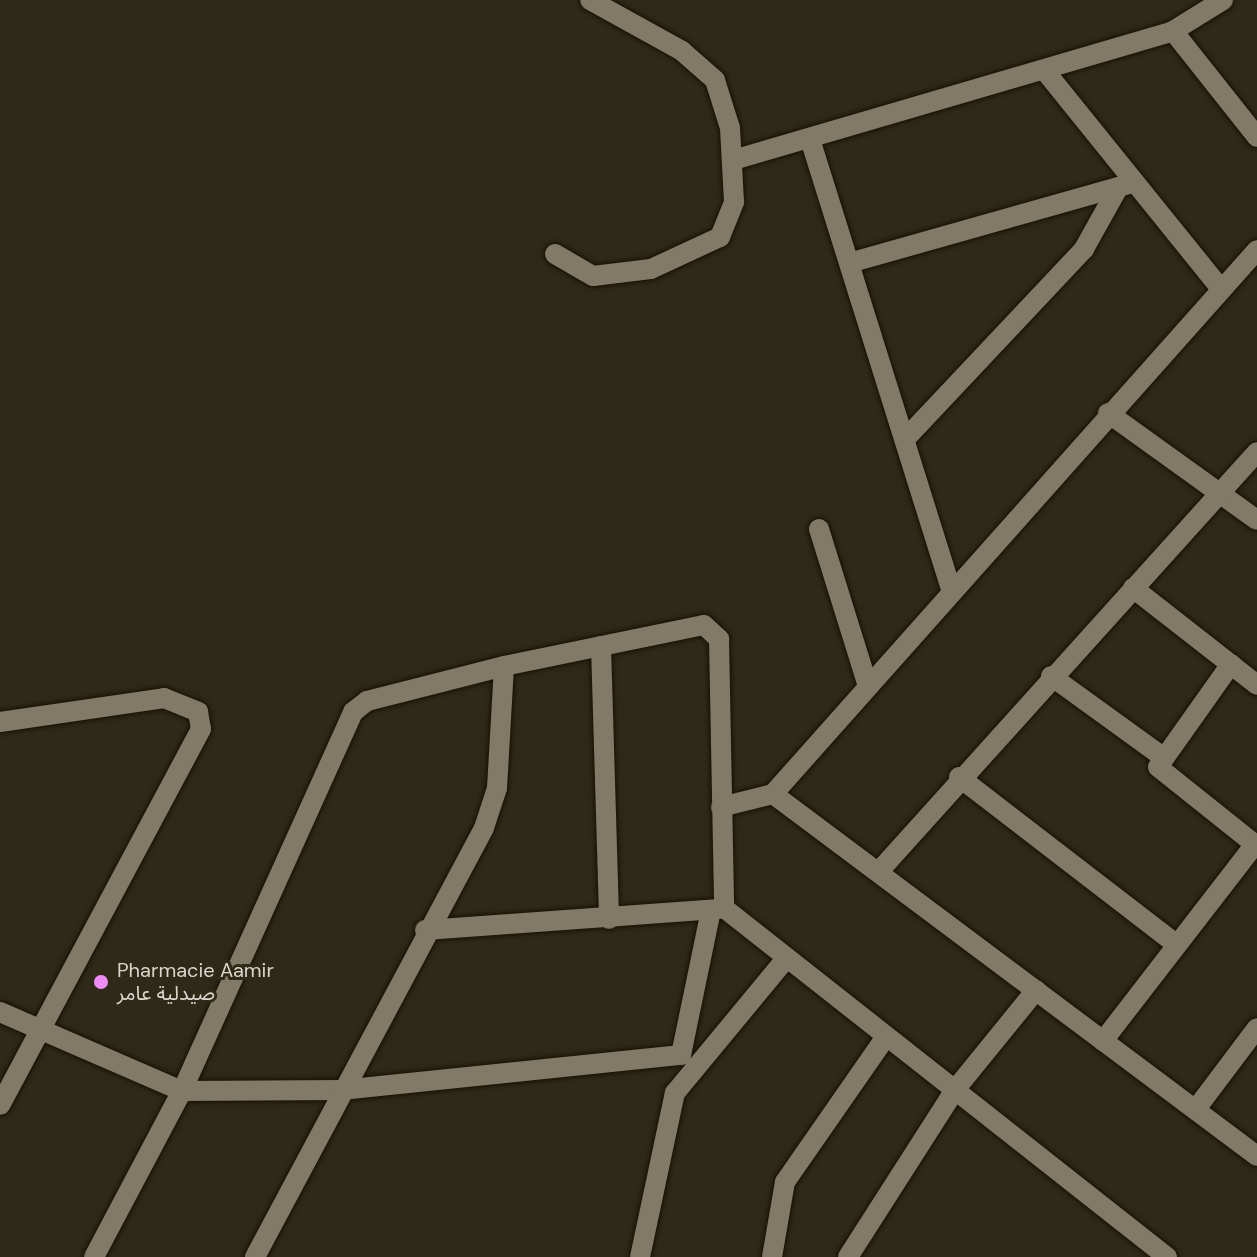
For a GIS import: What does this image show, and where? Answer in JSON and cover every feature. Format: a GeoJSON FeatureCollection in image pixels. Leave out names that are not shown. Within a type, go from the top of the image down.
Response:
{"type":"FeatureCollection","features":[{"type":"Feature","properties":{"kind":"street"},"geometry":{"type":"LineString","coordinates":[[555,254],[572,269],[609,276],[651,269],[710,244],[731,218],[733,160],[724,100],[701,64],[590,0]]}},
{"type":"Feature","properties":{"kind":"street"},"geometry":{"type":"LineString","coordinates":[[733,160],[1173,31],[1223,0]]}},
{"type":"Feature","properties":{"kind":"street"},"geometry":{"type":"LineString","coordinates":[[1173,31],[1257,137]]}},
{"type":"Feature","properties":{"kind":"street"},"geometry":{"type":"LineString","coordinates":[[1045,71],[1125,185],[1219,287]]}},
{"type":"Feature","properties":{"kind":"street"},"geometry":{"type":"LineString","coordinates":[[810,139],[853,262],[951,589]]}},
{"type":"Feature","properties":{"kind":"street"},"geometry":{"type":"LineString","coordinates":[[853,262],[1125,185]]}},
{"type":"Feature","properties":{"kind":"street"},"geometry":{"type":"LineString","coordinates":[[906,438],[1084,249],[1125,185]]}},
{"type":"Feature","properties":{"kind":"street"},"geometry":{"type":"LineString","coordinates":[[721,807],[773,794],[867,683],[1219,287],[1257,250]]}},
{"type":"Feature","properties":{"kind":"street"},"geometry":{"type":"LineString","coordinates":[[1108,413],[1257,520]]}},
{"type":"Feature","properties":{"kind":"street"},"geometry":{"type":"LineString","coordinates":[[881,869],[959,777],[1257,452]]}},
{"type":"Feature","properties":{"kind":"street"},"geometry":{"type":"LineString","coordinates":[[819,529],[867,683]]}},
{"type":"Feature","properties":{"kind":"street"},"geometry":{"type":"LineString","coordinates":[[1133,588],[1257,685]]}},
{"type":"Feature","properties":{"kind":"street"},"geometry":{"type":"LineString","coordinates":[[94,1257],[182,1091],[353,712],[367,701],[504,666],[715,627],[721,807],[718,909],[681,1055],[640,1257]]}},
{"type":"Feature","properties":{"kind":"street"},"geometry":{"type":"LineString","coordinates":[[601,646],[609,919]]}},
{"type":"Feature","properties":{"kind":"street"},"geometry":{"type":"LineString","coordinates":[[1160,755],[1231,664]]}},
{"type":"Feature","properties":{"kind":"street"},"geometry":{"type":"LineString","coordinates":[[255,1257],[425,930],[484,828],[497,788],[504,666]]}},
{"type":"Feature","properties":{"kind":"street"},"geometry":{"type":"LineString","coordinates":[[1051,676],[1160,755],[1165,777],[1256,845],[1103,1041]]}},
{"type":"Feature","properties":{"kind":"street"},"geometry":{"type":"LineString","coordinates":[[0,722],[147,698],[183,702],[201,720],[198,742],[0,1105]]}},
{"type":"Feature","properties":{"kind":"street"},"geometry":{"type":"LineString","coordinates":[[959,777],[1177,945]]}},
{"type":"Feature","properties":{"kind":"street"},"geometry":{"type":"LineString","coordinates":[[773,794],[881,869],[1257,1156]]}},
{"type":"Feature","properties":{"kind":"street"},"geometry":{"type":"LineString","coordinates":[[425,930],[718,909],[1167,1257]]}},
{"type":"Feature","properties":{"kind":"street"},"geometry":{"type":"LineString","coordinates":[[675,1093],[785,960]]}},
{"type":"Feature","properties":{"kind":"street"},"geometry":{"type":"LineString","coordinates":[[848,1257],[954,1091],[1036,990]]}},
{"type":"Feature","properties":{"kind":"street"},"geometry":{"type":"LineString","coordinates":[[0,1012],[182,1091],[341,1090],[681,1055]]}},
{"type":"Feature","properties":{"kind":"street"},"geometry":{"type":"LineString","coordinates":[[1196,1109],[1257,1028]]}},
{"type":"Feature","properties":{"kind":"street"},"geometry":{"type":"LineString","coordinates":[[772,1257],[785,1182],[885,1038]]}},
{"type":"Feature","properties":{"kind":"place","name":"Pharmacie Aamir صيدلية عامر"},"geometry":{"type":"Point","coordinates":[101,982]}}]}
